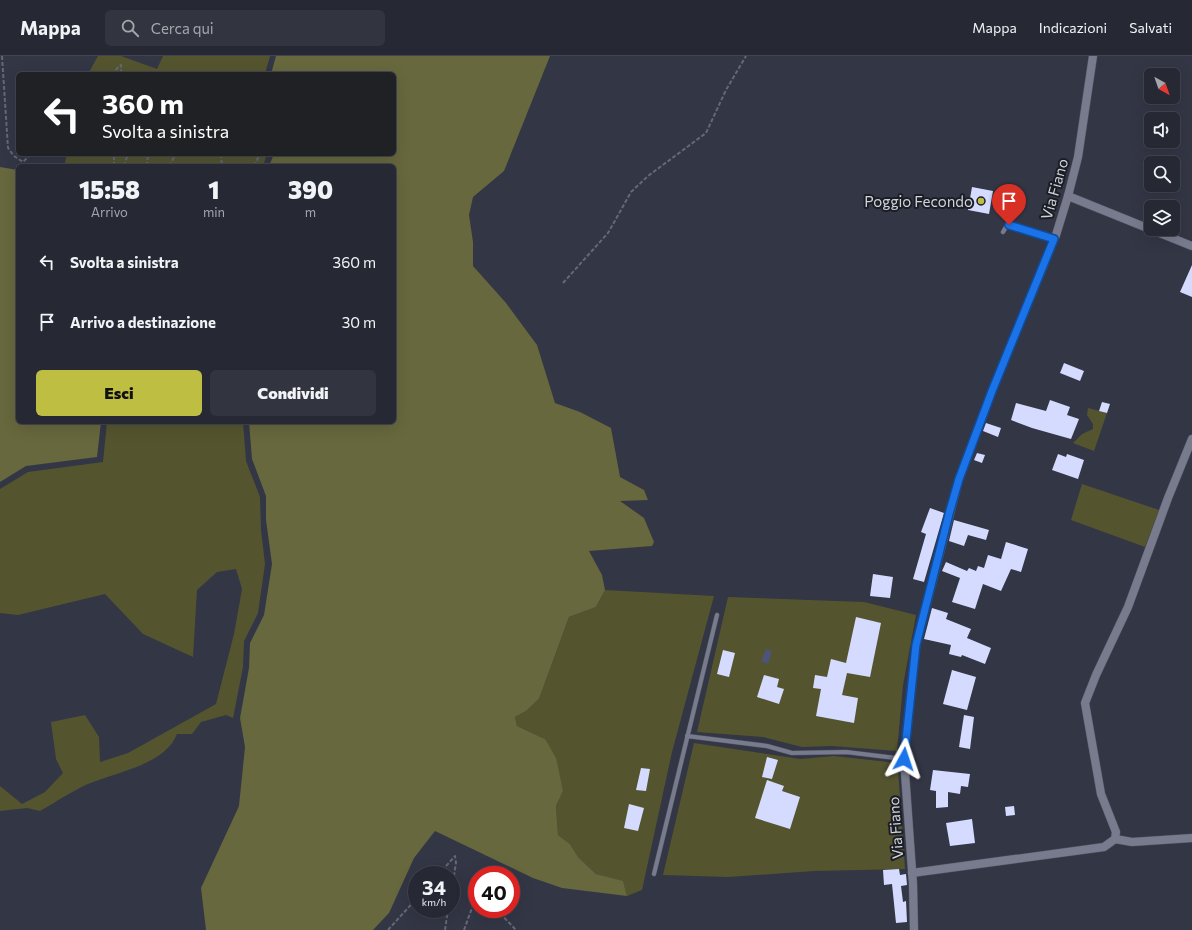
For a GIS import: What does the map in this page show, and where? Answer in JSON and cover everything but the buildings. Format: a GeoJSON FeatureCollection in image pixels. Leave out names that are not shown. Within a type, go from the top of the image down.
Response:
{"type":"FeatureCollection","features":[{"type":"Feature","properties":{"kind":"street","name":"Via Fiano"},"geometry":{"type":"LineString","coordinates":[[914,930],[912,873],[904,759],[916,645],[959,479],[992,391],[1054,239],[1068,196],[1078,157],[1093,56]]}},
{"type":"Feature","properties":{"kind":"street"},"geometry":{"type":"LineString","coordinates":[[1068,196],[1192,246]]}},
{"type":"Feature","properties":{"kind":"street"},"geometry":{"type":"LineString","coordinates":[[912,873],[1104,847],[1115,839],[1116,832],[1101,794],[1085,703],[1096,675],[1128,607],[1168,498],[1192,439]]}},
{"type":"Feature","properties":{"kind":"street"},"geometry":{"type":"LineString","coordinates":[[1115,839],[1132,842],[1192,838]]}},
{"type":"Feature","properties":{"kind":"lane"},"geometry":{"type":"LineString","coordinates":[[1003,232],[1006,227],[1013,225],[1054,239]]}},
{"type":"Feature","properties":{"kind":"lane"},"geometry":{"type":"LineString","coordinates":[[654,874],[717,615]]}},
{"type":"Feature","properties":{"kind":"lane"},"geometry":{"type":"LineString","coordinates":[[687,736],[767,746],[792,753],[846,752],[904,759]]}},
{"type":"Feature","properties":{"kind":"path"},"geometry":{"type":"LineString","coordinates":[[2,56],[8,148],[14,156],[23,162],[29,156]]}},
{"type":"Feature","properties":{"kind":"path"},"geometry":{"type":"LineString","coordinates":[[563,284],[608,233],[631,192],[648,176],[706,134],[726,90],[746,56]]}},
{"type":"Feature","properties":{"kind":"path"},"geometry":{"type":"LineString","coordinates":[[113,72],[121,65],[121,72]]}},
{"type":"Feature","properties":{"kind":"path"},"geometry":{"type":"LineString","coordinates":[[446,866],[455,856],[456,866]]}},
{"type":"Feature","properties":{"kind":"path"},"geometry":{"type":"LineString","coordinates":[[388,930],[408,908]]}},
{"type":"Feature","properties":{"kind":"path"},"geometry":{"type":"LineString","coordinates":[[445,930],[447,918]]}},
{"type":"Feature","properties":{"kind":"path"},"geometry":{"type":"LineString","coordinates":[[464,930],[468,918]]}},
{"type":"Feature","properties":{"kind":"path"},"geometry":{"type":"LineString","coordinates":[[505,918],[516,930]]}},
{"type":"Feature","properties":{"kind":"green space"},"geometry":{"type":"Polygon","coordinates":[[[98,56],[121,56],[157,69],[163,56],[270,56],[266,72],[89,72],[98,56]]]}},
{"type":"Feature","properties":{"kind":"green space"},"geometry":{"type":"Polygon","coordinates":[[[276,56],[550,56],[504,171],[473,197],[469,215],[473,242],[473,266],[506,303],[537,345],[555,403],[580,412],[611,428],[620,477],[644,490],[648,500],[620,501],[644,518],[654,542],[652,546],[589,551],[602,575],[605,590],[596,607],[569,617],[539,699],[526,711],[515,717],[517,726],[545,739],[556,758],[563,791],[556,806],[558,835],[570,844],[578,857],[596,874],[623,881],[627,896],[562,888],[520,872],[520,866],[508,866],[435,831],[414,858],[410,866],[408,866],[408,871],[389,913],[373,930],[206,930],[201,888],[239,806],[245,747],[240,718],[249,668],[250,643],[264,615],[272,564],[266,520],[266,496],[252,459],[249,424],[396,424],[396,164],[270,164],[273,156],[396,156],[396,72],[272,72],[276,56]]]}},
{"type":"Feature","properties":{"kind":"green space"},"geometry":{"type":"Polygon","coordinates":[[[66,156],[266,156],[264,164],[64,164],[66,156]]]}},
{"type":"Feature","properties":{"kind":"green space"},"geometry":{"type":"Polygon","coordinates":[[[0,167],[16,170],[16,424],[101,424],[97,457],[26,466],[0,482],[0,167]]]}},
{"type":"Feature","properties":{"kind":"green space"},"geometry":{"type":"Polygon","coordinates":[[[1088,408],[1107,413],[1094,451],[1073,443],[1082,434],[1093,429],[1093,424],[1087,415],[1088,408]]]}},
{"type":"Feature","properties":{"kind":"green space"},"geometry":{"type":"Polygon","coordinates":[[[107,424],[243,424],[246,461],[260,497],[261,530],[265,564],[258,613],[244,641],[243,667],[233,718],[226,715],[201,722],[192,734],[177,734],[171,745],[151,760],[88,784],[40,811],[27,808],[0,811],[0,786],[22,804],[45,792],[63,773],[56,759],[51,722],[85,715],[99,737],[100,762],[128,753],[216,704],[234,634],[242,589],[236,569],[217,572],[197,590],[193,657],[143,634],[105,594],[18,615],[0,613],[0,489],[28,472],[103,462],[107,424]]]}},
{"type":"Feature","properties":{"kind":"green space"},"geometry":{"type":"Polygon","coordinates":[[[1082,484],[1159,510],[1145,547],[1071,520],[1082,484]]]}},
{"type":"Feature","properties":{"kind":"green space"},"geometry":{"type":"Polygon","coordinates":[[[605,590],[714,596],[672,752],[642,890],[627,896],[623,882],[596,874],[578,857],[570,844],[558,835],[556,806],[563,791],[545,739],[517,726],[515,717],[526,711],[539,699],[569,617],[596,607],[605,590]]]}},
{"type":"Feature","properties":{"kind":"green space"},"geometry":{"type":"Polygon","coordinates":[[[728,597],[864,602],[916,615],[903,685],[897,751],[832,746],[802,747],[763,737],[697,732],[728,597]]]}},
{"type":"Feature","properties":{"kind":"green space"},"geometry":{"type":"Polygon","coordinates":[[[694,743],[800,759],[834,756],[888,762],[896,766],[898,770],[905,869],[814,871],[728,877],[663,875],[694,743]]]}},
{"type":"Feature","properties":{"kind":"water"},"geometry":{"type":"Polygon","coordinates":[[[766,649],[772,651],[768,664],[761,661],[766,649]]]}},
{"type":"Feature","properties":{"kind":"place","name":"Poggio Fecondo"},"geometry":{"type":"Point","coordinates":[981,201]}},
{"type":"Feature","properties":{"kind":"route"},"geometry":{"type":"LineString","coordinates":[[904,759],[916,645],[959,479],[992,391],[1054,239],[1009,225]]}}]}
